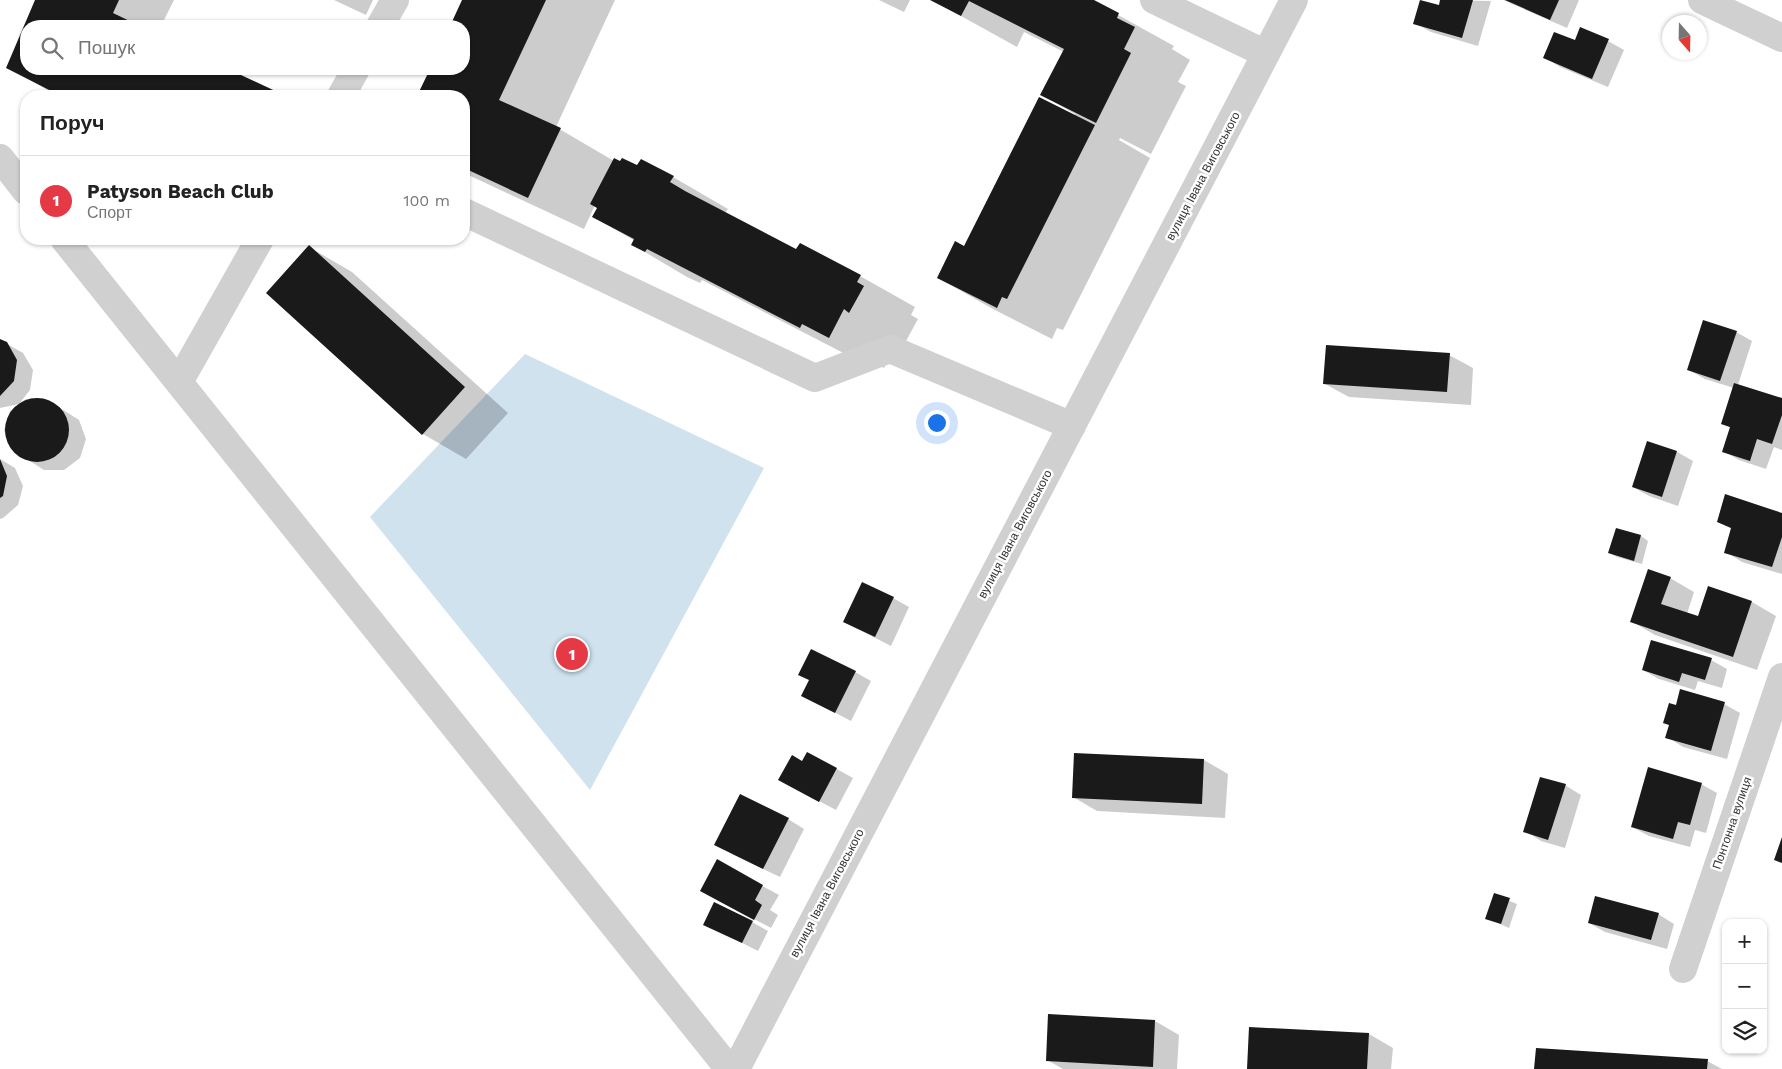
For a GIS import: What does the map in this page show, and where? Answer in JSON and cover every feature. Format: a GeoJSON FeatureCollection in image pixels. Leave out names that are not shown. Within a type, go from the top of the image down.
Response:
{"type":"FeatureCollection","features":[{"type":"Feature","properties":{"kind":"street"},"geometry":{"type":"LineString","coordinates":[[383,20],[395,0]]}},
{"type":"Feature","properties":{"kind":"street"},"geometry":{"type":"LineString","coordinates":[[1154,0],[1266,54]]}},
{"type":"Feature","properties":{"kind":"street","name":"вулиця Івана Виговського"},"geometry":{"type":"LineString","coordinates":[[736,1069],[1294,0]]}},
{"type":"Feature","properties":{"kind":"street"},"geometry":{"type":"LineString","coordinates":[[1702,0],[1782,38]]}},
{"type":"Feature","properties":{"kind":"street"},"geometry":{"type":"LineString","coordinates":[[344,90],[353,75]]}},
{"type":"Feature","properties":{"kind":"street"},"geometry":{"type":"LineString","coordinates":[[0,158],[20,183]]}},
{"type":"Feature","properties":{"kind":"street"},"geometry":{"type":"LineString","coordinates":[[470,215],[815,378],[890,349],[1072,426]]}},
{"type":"Feature","properties":{"kind":"street"},"geometry":{"type":"LineString","coordinates":[[69,245],[729,1069]]}},
{"type":"Feature","properties":{"kind":"street"},"geometry":{"type":"LineString","coordinates":[[179,382],[257,245]]}},
{"type":"Feature","properties":{"kind":"street","name":"Понтонна вулиця"},"geometry":{"type":"LineString","coordinates":[[1683,969],[1782,677]]}},
{"type":"Feature","properties":{"kind":"water"},"geometry":{"type":"Polygon","coordinates":[[[525,354],[764,468],[590,790],[370,517],[525,354]]]}},
{"type":"Feature","properties":{"kind":"building"},"geometry":{"type":"Polygon","coordinates":[[[35,0],[119,0],[113,13],[128,20],[26,20],[35,0]]]}},
{"type":"Feature","properties":{"kind":"building"},"geometry":{"type":"Polygon","coordinates":[[[462,0],[546,0],[499,100],[561,128],[528,198],[470,171],[470,90],[420,90],[427,75],[470,75],[470,20],[453,20],[462,0]]]}},
{"type":"Feature","properties":{"kind":"building"},"geometry":{"type":"Polygon","coordinates":[[[930,0],[1094,0],[1119,13],[1117,18],[1135,27],[1124,49],[1131,53],[1096,123],[1040,95],[1064,49],[969,1],[961,16],[930,0]]]}},
{"type":"Feature","properties":{"kind":"building"},"geometry":{"type":"Polygon","coordinates":[[[1420,0],[1439,5],[1440,0],[1473,0],[1462,38],[1413,24],[1420,0]]]}},
{"type":"Feature","properties":{"kind":"building"},"geometry":{"type":"Polygon","coordinates":[[[1505,0],[1559,0],[1550,20],[1505,0]]]}},
{"type":"Feature","properties":{"kind":"building"},"geometry":{"type":"Polygon","coordinates":[[[1580,27],[1609,39],[1592,79],[1543,58],[1554,32],[1575,40],[1580,27]]]}},
{"type":"Feature","properties":{"kind":"building"},"geometry":{"type":"Polygon","coordinates":[[[20,35],[20,75],[241,75],[273,90],[49,90],[6,68],[20,35]]]}},
{"type":"Feature","properties":{"kind":"building"},"geometry":{"type":"Polygon","coordinates":[[[1039,97],[1095,125],[1007,299],[1002,297],[997,308],[937,278],[955,241],[964,246],[1039,97]]]}},
{"type":"Feature","properties":{"kind":"building"},"geometry":{"type":"Polygon","coordinates":[[[614,158],[620,161],[622,158],[637,165],[641,159],[674,176],[670,182],[685,191],[796,249],[800,243],[861,275],[857,282],[864,286],[849,313],[844,309],[829,338],[802,324],[800,328],[647,249],[645,252],[631,245],[634,239],[592,217],[597,208],[590,204],[614,158]]]}},
{"type":"Feature","properties":{"kind":"building"},"geometry":{"type":"Polygon","coordinates":[[[309,245],[465,387],[422,435],[266,293],[309,245]]]}},
{"type":"Feature","properties":{"kind":"building"},"geometry":{"type":"Polygon","coordinates":[[[1703,320],[1737,331],[1720,381],[1687,370],[1703,320]]]}},
{"type":"Feature","properties":{"kind":"building"},"geometry":{"type":"Polygon","coordinates":[[[0,339],[7,342],[17,360],[14,381],[0,396],[0,339]]]}},
{"type":"Feature","properties":{"kind":"building"},"geometry":{"type":"Polygon","coordinates":[[[1326,345],[1450,353],[1447,392],[1323,384],[1326,345]]]}},
{"type":"Feature","properties":{"kind":"building"},"geometry":{"type":"Polygon","coordinates":[[[1734,383],[1782,398],[1782,415],[1772,444],[1757,439],[1750,461],[1722,452],[1730,427],[1721,424],[1734,383]]]}},
{"type":"Feature","properties":{"kind":"building"},"geometry":{"type":"Polygon","coordinates":[[[31,398],[43,398],[60,407],[67,418],[69,430],[67,442],[60,453],[43,462],[31,462],[19,457],[10,448],[5,436],[5,424],[10,412],[19,403],[31,398]]]}},
{"type":"Feature","properties":{"kind":"building"},"geometry":{"type":"Polygon","coordinates":[[[1647,441],[1677,451],[1662,497],[1632,487],[1647,441]]]}},
{"type":"Feature","properties":{"kind":"building"},"geometry":{"type":"Polygon","coordinates":[[[0,459],[7,476],[3,496],[0,498],[0,459]]]}},
{"type":"Feature","properties":{"kind":"building"},"geometry":{"type":"Polygon","coordinates":[[[1725,494],[1782,513],[1782,537],[1772,567],[1724,553],[1731,528],[1717,522],[1725,494]]]}},
{"type":"Feature","properties":{"kind":"building"},"geometry":{"type":"Polygon","coordinates":[[[1616,528],[1641,535],[1634,561],[1608,553],[1616,528]]]}},
{"type":"Feature","properties":{"kind":"building"},"geometry":{"type":"Polygon","coordinates":[[[1648,569],[1671,577],[1661,604],[1698,616],[1708,586],[1752,601],[1733,657],[1630,622],[1648,569]]]}},
{"type":"Feature","properties":{"kind":"building"},"geometry":{"type":"Polygon","coordinates":[[[862,582],[894,597],[875,637],[843,622],[862,582]]]}},
{"type":"Feature","properties":{"kind":"building"},"geometry":{"type":"Polygon","coordinates":[[[1651,640],[1712,658],[1705,680],[1682,673],[1679,682],[1642,670],[1651,640]]]}},
{"type":"Feature","properties":{"kind":"building"},"geometry":{"type":"Polygon","coordinates":[[[811,649],[856,671],[835,713],[801,696],[809,680],[798,675],[811,649]]]}},
{"type":"Feature","properties":{"kind":"building"},"geometry":{"type":"Polygon","coordinates":[[[1680,689],[1725,702],[1711,751],[1665,738],[1669,725],[1663,723],[1669,703],[1676,705],[1680,689]]]}},
{"type":"Feature","properties":{"kind":"building"},"geometry":{"type":"Polygon","coordinates":[[[807,752],[837,768],[819,802],[778,780],[792,755],[802,761],[807,752]]]}},
{"type":"Feature","properties":{"kind":"building"},"geometry":{"type":"Polygon","coordinates":[[[1074,753],[1204,759],[1202,804],[1072,798],[1074,753]]]}},
{"type":"Feature","properties":{"kind":"building"},"geometry":{"type":"Polygon","coordinates":[[[1648,767],[1702,783],[1690,825],[1678,822],[1673,839],[1631,827],[1648,767]]]}},
{"type":"Feature","properties":{"kind":"building"},"geometry":{"type":"Polygon","coordinates":[[[1540,777],[1566,784],[1548,840],[1523,832],[1540,777]]]}},
{"type":"Feature","properties":{"kind":"building"},"geometry":{"type":"Polygon","coordinates":[[[740,794],[789,818],[763,869],[714,845],[740,794]]]}},
{"type":"Feature","properties":{"kind":"building"},"geometry":{"type":"Polygon","coordinates":[[[1782,837],[1782,863],[1774,860],[1782,837]]]}},
{"type":"Feature","properties":{"kind":"building"},"geometry":{"type":"Polygon","coordinates":[[[717,859],[763,885],[755,900],[762,905],[754,920],[700,891],[717,859]]]}},
{"type":"Feature","properties":{"kind":"building"},"geometry":{"type":"Polygon","coordinates":[[[1494,893],[1510,898],[1501,924],[1485,919],[1494,893]]]}},
{"type":"Feature","properties":{"kind":"building"},"geometry":{"type":"Polygon","coordinates":[[[1595,896],[1659,913],[1651,940],[1588,923],[1595,896]]]}},
{"type":"Feature","properties":{"kind":"building"},"geometry":{"type":"Polygon","coordinates":[[[714,902],[753,921],[742,943],[703,925],[714,902]]]}},
{"type":"Feature","properties":{"kind":"building"},"geometry":{"type":"Polygon","coordinates":[[[1048,1014],[1155,1020],[1153,1067],[1046,1061],[1048,1014]]]}},
{"type":"Feature","properties":{"kind":"building"},"geometry":{"type":"Polygon","coordinates":[[[1249,1027],[1369,1033],[1367,1069],[1247,1069],[1249,1027]]]}},
{"type":"Feature","properties":{"kind":"building"},"geometry":{"type":"Polygon","coordinates":[[[1536,1048],[1708,1059],[1707,1069],[1534,1069],[1536,1048]]]}},
{"type":"Feature","properties":{"kind":"place","name":"Patyson Beach Club"},"geometry":{"type":"Point","coordinates":[572,654]}}]}
